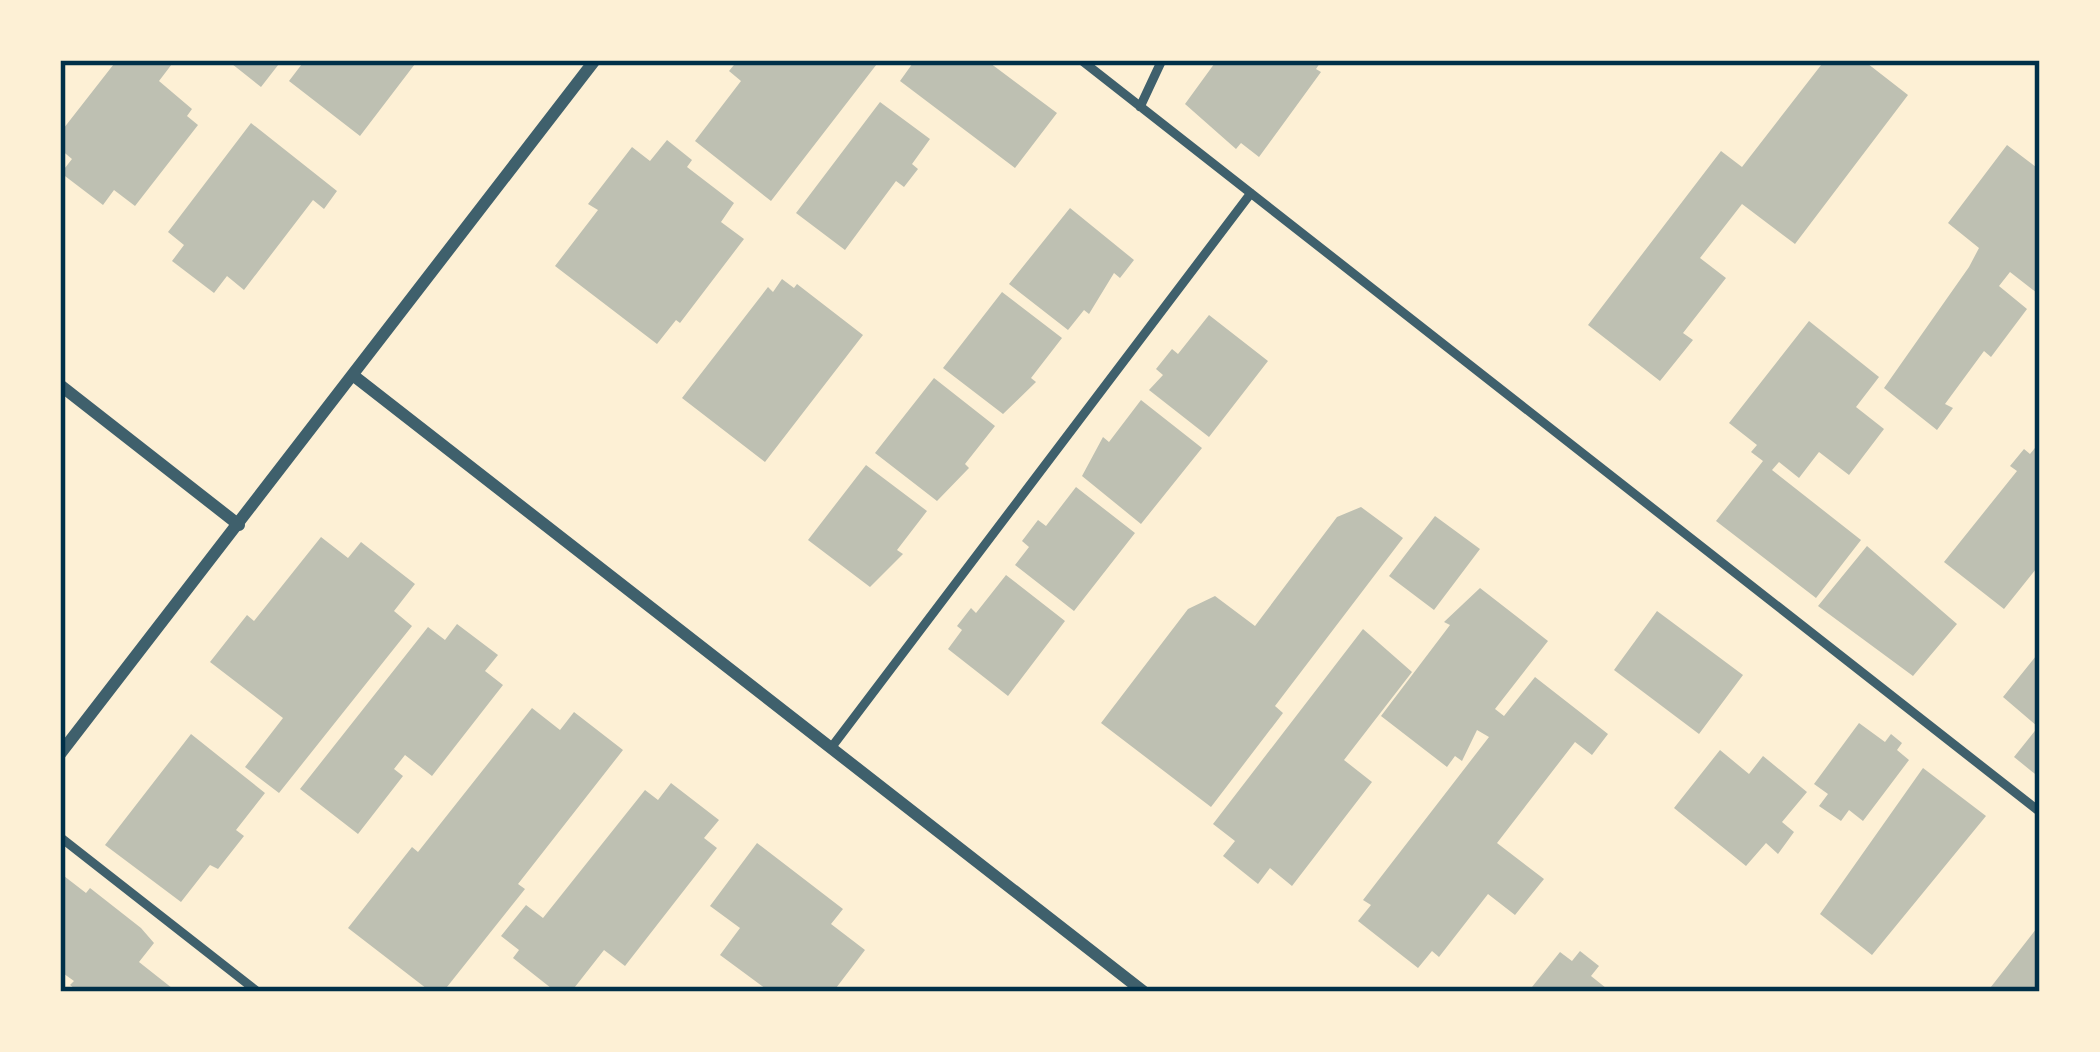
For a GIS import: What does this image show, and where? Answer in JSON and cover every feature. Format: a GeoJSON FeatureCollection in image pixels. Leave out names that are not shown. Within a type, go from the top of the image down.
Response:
{"type":"FeatureCollection","features":[{"type":"Feature","properties":{"kind":"street"},"geometry":{"type":"LineString","coordinates":[[60,754],[595,60]]}},
{"type":"Feature","properties":{"kind":"street"},"geometry":{"type":"LineString","coordinates":[[354,376],[1144,992]]}},
{"type":"Feature","properties":{"kind":"street"},"geometry":{"type":"LineString","coordinates":[[60,385],[239,525]]}},
{"type":"Feature","properties":{"kind":"lane"},"geometry":{"type":"LineString","coordinates":[[1081,60],[2040,812]]}},
{"type":"Feature","properties":{"kind":"lane"},"geometry":{"type":"LineString","coordinates":[[1140,107],[1162,60]]}},
{"type":"Feature","properties":{"kind":"lane"},"geometry":{"type":"LineString","coordinates":[[831,748],[1251,194]]}},
{"type":"Feature","properties":{"kind":"lane"},"geometry":{"type":"LineString","coordinates":[[60,837],[258,992]]}},
{"type":"Feature","properties":{"kind":"building"},"geometry":{"type":"Polygon","coordinates":[[[117,60],[175,60],[159,81],[192,109],[187,116],[198,125],[135,206],[114,190],[103,205],[61,173],[72,159],[60,149],[60,133],[117,60]]]}},
{"type":"Feature","properties":{"kind":"building"},"geometry":{"type":"Polygon","coordinates":[[[227,60],[282,60],[261,87],[227,60]]]}},
{"type":"Feature","properties":{"kind":"building"},"geometry":{"type":"Polygon","coordinates":[[[305,60],[418,60],[360,136],[289,81],[305,60]]]}},
{"type":"Feature","properties":{"kind":"building"},"geometry":{"type":"Polygon","coordinates":[[[738,60],[880,60],[771,201],[695,141],[741,81],[729,71],[738,60]]]}},
{"type":"Feature","properties":{"kind":"building"},"geometry":{"type":"Polygon","coordinates":[[[915,60],[986,60],[1057,113],[1015,168],[900,81],[915,60]]]}},
{"type":"Feature","properties":{"kind":"building"},"geometry":{"type":"Polygon","coordinates":[[[1217,60],[1322,60],[1316,69],[1321,72],[1259,157],[1241,143],[1236,149],[1185,104],[1217,60]]]}},
{"type":"Feature","properties":{"kind":"building"},"geometry":{"type":"Polygon","coordinates":[[[1825,60],[1863,60],[1908,95],[1795,244],[1742,204],[1700,258],[1726,278],[1683,333],[1693,340],[1660,381],[1588,325],[1721,151],[1742,167],[1825,60]]]}},
{"type":"Feature","properties":{"kind":"building"},"geometry":{"type":"Polygon","coordinates":[[[880,102],[930,139],[912,164],[918,169],[904,187],[896,181],[845,250],[796,213],[880,102]]]}},
{"type":"Feature","properties":{"kind":"building"},"geometry":{"type":"Polygon","coordinates":[[[251,123],[337,191],[324,209],[313,200],[244,290],[227,276],[214,293],[172,261],[184,245],[168,232],[251,123]]]}},
{"type":"Feature","properties":{"kind":"building"},"geometry":{"type":"Polygon","coordinates":[[[667,140],[692,160],[687,167],[734,203],[721,222],[744,239],[680,323],[676,320],[657,344],[555,266],[598,210],[588,204],[632,147],[650,161],[667,140]]]}},
{"type":"Feature","properties":{"kind":"building"},"geometry":{"type":"Polygon","coordinates":[[[2007,145],[2040,170],[2040,289],[2037,293],[2010,272],[1999,286],[2027,309],[1991,357],[1984,351],[1945,404],[1953,408],[1937,430],[1884,388],[1979,248],[1948,223],[2007,145]]]}},
{"type":"Feature","properties":{"kind":"building"},"geometry":{"type":"Polygon","coordinates":[[[1070,208],[1134,260],[1120,278],[1114,273],[1089,314],[1084,310],[1068,330],[1009,284],[1070,208]]]}},
{"type":"Feature","properties":{"kind":"building"},"geometry":{"type":"Polygon","coordinates":[[[782,279],[794,288],[797,284],[863,335],[765,462],[682,398],[768,287],[773,292],[782,279]]]}},
{"type":"Feature","properties":{"kind":"building"},"geometry":{"type":"Polygon","coordinates":[[[1002,292],[1062,338],[1031,378],[1036,382],[1003,414],[943,368],[1002,292]]]}},
{"type":"Feature","properties":{"kind":"building"},"geometry":{"type":"Polygon","coordinates":[[[1209,315],[1268,361],[1209,437],[1149,390],[1163,375],[1156,369],[1172,349],[1178,354],[1209,315]]]}},
{"type":"Feature","properties":{"kind":"building"},"geometry":{"type":"Polygon","coordinates":[[[1809,321],[1879,377],[1856,407],[1884,429],[1849,475],[1819,452],[1799,478],[1779,462],[1772,470],[1861,540],[1816,598],[1716,521],[1763,461],[1751,452],[1757,445],[1729,423],[1809,321]]]}},
{"type":"Feature","properties":{"kind":"building"},"geometry":{"type":"Polygon","coordinates":[[[934,378],[995,426],[965,464],[969,468],[937,501],[875,453],[934,378]]]}},
{"type":"Feature","properties":{"kind":"building"},"geometry":{"type":"Polygon","coordinates":[[[1141,400],[1202,448],[1141,524],[1082,476],[1103,437],[1109,442],[1141,400]]]}},
{"type":"Feature","properties":{"kind":"building"},"geometry":{"type":"Polygon","coordinates":[[[2040,442],[2040,564],[2004,609],[1944,562],[2017,471],[2010,466],[2024,449],[2030,454],[2040,442]]]}},
{"type":"Feature","properties":{"kind":"building"},"geometry":{"type":"Polygon","coordinates":[[[866,465],[927,511],[897,550],[903,554],[870,587],[808,540],[866,465]]]}},
{"type":"Feature","properties":{"kind":"building"},"geometry":{"type":"Polygon","coordinates":[[[1076,487],[1135,533],[1074,611],[1015,565],[1029,547],[1022,541],[1038,520],[1046,526],[1076,487]]]}},
{"type":"Feature","properties":{"kind":"building"},"geometry":{"type":"Polygon","coordinates":[[[1361,507],[1403,538],[1275,706],[1283,713],[1211,807],[1101,723],[1188,609],[1215,596],[1255,626],[1337,517],[1361,507]]]}},
{"type":"Feature","properties":{"kind":"building"},"geometry":{"type":"Polygon","coordinates":[[[1435,516],[1480,549],[1434,610],[1389,576],[1435,516]]]}},
{"type":"Feature","properties":{"kind":"building"},"geometry":{"type":"Polygon","coordinates":[[[321,537],[348,558],[361,542],[415,584],[394,611],[412,626],[279,793],[245,767],[283,718],[210,662],[247,615],[254,621],[321,537]]]}},
{"type":"Feature","properties":{"kind":"building"},"geometry":{"type":"Polygon","coordinates":[[[1867,546],[1957,624],[1913,676],[1818,606],[1867,546]]]}},
{"type":"Feature","properties":{"kind":"building"},"geometry":{"type":"Polygon","coordinates":[[[1006,575],[1065,621],[1008,696],[948,649],[971,608],[976,613],[1006,575]]]}},
{"type":"Feature","properties":{"kind":"building"},"geometry":{"type":"Polygon","coordinates":[[[1480,588],[1548,641],[1495,709],[1504,716],[1535,677],[1608,734],[1592,755],[1575,742],[1497,843],[1544,879],[1515,915],[1488,894],[1439,957],[1432,951],[1418,968],[1358,921],[1371,905],[1363,900],[1489,737],[1477,730],[1462,761],[1455,756],[1447,767],[1381,716],[1450,625],[1444,622],[1480,588]]]}},
{"type":"Feature","properties":{"kind":"building"},"geometry":{"type":"Polygon","coordinates":[[[1657,611],[1743,675],[1699,734],[1614,670],[1657,611]]]}},
{"type":"Feature","properties":{"kind":"building"},"geometry":{"type":"Polygon","coordinates":[[[457,624],[498,655],[485,671],[503,685],[432,776],[405,755],[394,769],[403,776],[358,834],[300,789],[428,627],[445,640],[457,624]]]}},
{"type":"Feature","properties":{"kind":"building"},"geometry":{"type":"Polygon","coordinates":[[[1363,629],[1412,672],[1344,760],[1372,782],[1292,886],[1270,868],[1258,884],[1223,856],[1235,841],[1213,824],[1363,629]]]}},
{"type":"Feature","properties":{"kind":"building"},"geometry":{"type":"Polygon","coordinates":[[[2040,651],[2040,778],[2014,757],[2038,727],[2003,697],[2040,651]]]}},
{"type":"Feature","properties":{"kind":"building"},"geometry":{"type":"Polygon","coordinates":[[[532,708],[560,730],[574,712],[623,750],[518,884],[525,889],[443,992],[431,992],[348,928],[412,847],[418,852],[532,708]]]}},
{"type":"Feature","properties":{"kind":"building"},"geometry":{"type":"Polygon","coordinates":[[[1859,723],[1885,742],[1891,734],[1902,743],[1897,750],[1909,760],[1863,821],[1849,810],[1841,821],[1819,806],[1828,794],[1814,784],[1859,723]]]}},
{"type":"Feature","properties":{"kind":"building"},"geometry":{"type":"Polygon","coordinates":[[[191,734],[265,793],[236,830],[244,836],[218,869],[210,865],[181,902],[105,845],[191,734]]]}},
{"type":"Feature","properties":{"kind":"building"},"geometry":{"type":"Polygon","coordinates":[[[1720,750],[1749,774],[1763,756],[1807,792],[1782,822],[1794,832],[1778,854],[1766,843],[1746,866],[1674,808],[1720,750]]]}},
{"type":"Feature","properties":{"kind":"building"},"geometry":{"type":"Polygon","coordinates":[[[1923,768],[1986,816],[1872,955],[1820,914],[1923,768]]]}},
{"type":"Feature","properties":{"kind":"building"},"geometry":{"type":"Polygon","coordinates":[[[671,783],[719,820],[704,838],[717,848],[625,966],[604,950],[571,992],[556,992],[513,958],[519,950],[501,936],[526,905],[543,918],[645,790],[658,800],[671,783]]]}},
{"type":"Feature","properties":{"kind":"building"},"geometry":{"type":"Polygon","coordinates":[[[757,843],[843,909],[831,924],[865,950],[833,992],[770,992],[720,955],[740,928],[710,906],[757,843]]]}},
{"type":"Feature","properties":{"kind":"building"},"geometry":{"type":"Polygon","coordinates":[[[64,876],[86,893],[90,888],[141,928],[154,943],[139,962],[177,992],[79,992],[70,985],[74,981],[60,971],[64,876]]]}},
{"type":"Feature","properties":{"kind":"building"},"geometry":{"type":"Polygon","coordinates":[[[2040,924],[2040,992],[1987,992],[2040,924]]]}},
{"type":"Feature","properties":{"kind":"building"},"geometry":{"type":"Polygon","coordinates":[[[1580,951],[1599,966],[1591,976],[1611,992],[1528,992],[1560,952],[1572,961],[1580,951]]]}}]}
